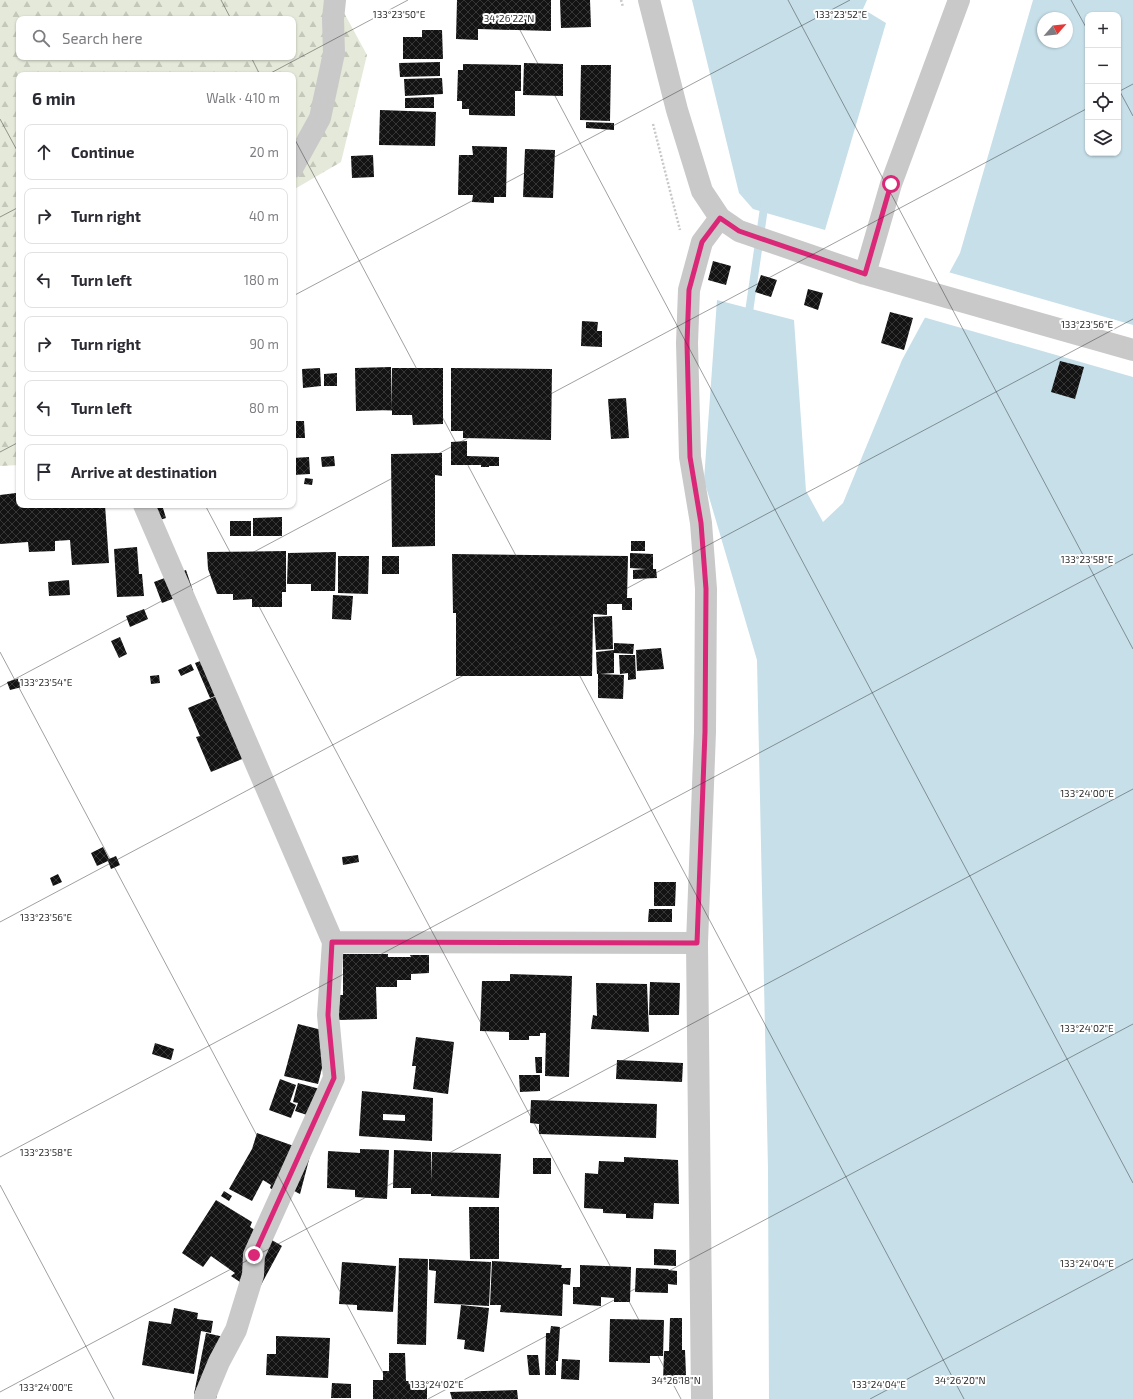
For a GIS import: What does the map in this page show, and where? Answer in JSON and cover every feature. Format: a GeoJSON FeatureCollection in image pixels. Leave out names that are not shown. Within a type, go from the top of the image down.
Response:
{"type":"FeatureCollection","features":[{"type":"Feature","properties":{"kind":"street"},"geometry":{"type":"LineString","coordinates":[[296,162],[320,118],[334,53],[333,19],[335,0]]}},
{"type":"Feature","properties":{"kind":"street"},"geometry":{"type":"LineString","coordinates":[[649,0],[676,110],[702,191],[720,218],[739,231],[865,274],[1133,350]]}},
{"type":"Feature","properties":{"kind":"street"},"geometry":{"type":"LineString","coordinates":[[865,274],[891,184],[959,0]]}},
{"type":"Feature","properties":{"kind":"street"},"geometry":{"type":"LineString","coordinates":[[702,1399],[697,943],[705,732],[706,589],[701,523],[690,457],[687,335],[689,290],[696,262],[702,242],[720,218]]}},
{"type":"Feature","properties":{"kind":"street"},"geometry":{"type":"LineString","coordinates":[[145,508],[332,942],[328,1015],[334,1078],[254,1255],[253,1275],[236,1330],[219,1362],[205,1399]]}},
{"type":"Feature","properties":{"kind":"street"},"geometry":{"type":"LineString","coordinates":[[332,942],[697,943]]}},
{"type":"Feature","properties":{"kind":"green space"},"geometry":{"type":"Polygon","coordinates":[[[0,0],[337,0],[367,55],[341,162],[296,188],[296,72],[16,72],[16,465],[0,466],[0,0]]]}},
{"type":"Feature","properties":{"kind":"water"},"geometry":{"type":"Polygon","coordinates":[[[692,0],[867,0],[863,9],[886,23],[825,230],[753,209],[739,193],[692,0]]]}},
{"type":"Feature","properties":{"kind":"water"},"geometry":{"type":"Polygon","coordinates":[[[1033,0],[1133,0],[1133,1399],[769,1399],[768,1168],[757,660],[704,480],[717,300],[794,320],[806,491],[823,522],[843,503],[902,360],[960,253],[1033,0]]]}},
{"type":"Feature","properties":{"kind":"pier"},"geometry":{"type":"Polygon","coordinates":[[[948,272],[1133,325],[1133,377],[923,317],[948,272]]]}},
{"type":"Feature","properties":{"kind":"building"},"geometry":{"type":"Polygon","coordinates":[[[457,0],[551,0],[551,31],[478,29],[478,40],[456,39],[457,0]]]}},
{"type":"Feature","properties":{"kind":"building"},"geometry":{"type":"Polygon","coordinates":[[[560,0],[590,0],[591,27],[561,28],[560,0]]]}},
{"type":"Feature","properties":{"kind":"building"},"geometry":{"type":"Polygon","coordinates":[[[422,30],[442,30],[443,59],[403,59],[403,37],[422,37],[422,30]]]}},
{"type":"Feature","properties":{"kind":"building"},"geometry":{"type":"Polygon","coordinates":[[[440,62],[440,76],[400,77],[399,63],[440,62]]]}},
{"type":"Feature","properties":{"kind":"building"},"geometry":{"type":"Polygon","coordinates":[[[524,63],[563,64],[563,96],[523,95],[524,63]]]}},
{"type":"Feature","properties":{"kind":"building"},"geometry":{"type":"Polygon","coordinates":[[[463,64],[521,65],[521,91],[515,91],[515,116],[469,115],[469,109],[462,109],[462,101],[457,101],[458,70],[463,70],[463,64]]]}},
{"type":"Feature","properties":{"kind":"building"},"geometry":{"type":"Polygon","coordinates":[[[581,65],[611,65],[610,121],[580,120],[581,65]]]}},
{"type":"Feature","properties":{"kind":"building"},"geometry":{"type":"Polygon","coordinates":[[[442,78],[443,94],[405,96],[404,79],[442,78]]]}},
{"type":"Feature","properties":{"kind":"building"},"geometry":{"type":"Polygon","coordinates":[[[434,97],[434,108],[405,108],[405,98],[434,97]]]}},
{"type":"Feature","properties":{"kind":"building"},"geometry":{"type":"Polygon","coordinates":[[[380,110],[436,112],[435,146],[379,145],[380,110]]]}},
{"type":"Feature","properties":{"kind":"building"},"geometry":{"type":"Polygon","coordinates":[[[586,122],[614,123],[614,130],[586,128],[586,122]]]}},
{"type":"Feature","properties":{"kind":"building"},"geometry":{"type":"Polygon","coordinates":[[[472,146],[507,147],[506,197],[494,197],[494,203],[472,202],[473,195],[458,195],[459,155],[473,155],[472,146]]]}},
{"type":"Feature","properties":{"kind":"building"},"geometry":{"type":"Polygon","coordinates":[[[525,149],[555,150],[553,198],[523,197],[525,149]]]}},
{"type":"Feature","properties":{"kind":"building"},"geometry":{"type":"Polygon","coordinates":[[[373,155],[374,177],[352,178],[351,156],[373,155]]]}},
{"type":"Feature","properties":{"kind":"building"},"geometry":{"type":"Polygon","coordinates":[[[713,261],[731,266],[726,285],[708,280],[713,261]]]}},
{"type":"Feature","properties":{"kind":"building"},"geometry":{"type":"Polygon","coordinates":[[[761,275],[777,280],[771,297],[755,292],[761,275]]]}},
{"type":"Feature","properties":{"kind":"building"},"geometry":{"type":"Polygon","coordinates":[[[808,289],[823,293],[818,310],[804,305],[808,289]]]}},
{"type":"Feature","properties":{"kind":"building"},"geometry":{"type":"Polygon","coordinates":[[[890,312],[913,318],[904,350],[881,343],[890,312]]]}},
{"type":"Feature","properties":{"kind":"building"},"geometry":{"type":"Polygon","coordinates":[[[582,321],[598,322],[597,331],[602,331],[602,347],[581,346],[582,321]]]}},
{"type":"Feature","properties":{"kind":"building"},"geometry":{"type":"Polygon","coordinates":[[[1060,361],[1084,367],[1075,399],[1051,392],[1060,361]]]}},
{"type":"Feature","properties":{"kind":"building"},"geometry":{"type":"Polygon","coordinates":[[[391,367],[392,410],[356,411],[355,368],[391,367]]]}},
{"type":"Feature","properties":{"kind":"building"},"geometry":{"type":"Polygon","coordinates":[[[320,368],[321,386],[303,388],[302,369],[320,368]]]}},
{"type":"Feature","properties":{"kind":"building"},"geometry":{"type":"Polygon","coordinates":[[[392,368],[443,368],[443,424],[413,425],[412,415],[392,415],[392,368]]]}},
{"type":"Feature","properties":{"kind":"building"},"geometry":{"type":"Polygon","coordinates":[[[451,368],[552,369],[551,440],[463,438],[463,431],[451,431],[451,368]]]}},
{"type":"Feature","properties":{"kind":"building"},"geometry":{"type":"Polygon","coordinates":[[[337,373],[337,386],[324,386],[324,374],[337,373]]]}},
{"type":"Feature","properties":{"kind":"building"},"geometry":{"type":"Polygon","coordinates":[[[626,398],[629,438],[611,439],[608,399],[626,398]]]}},
{"type":"Feature","properties":{"kind":"building"},"geometry":{"type":"Polygon","coordinates":[[[296,421],[304,421],[305,438],[296,438],[296,421]]]}},
{"type":"Feature","properties":{"kind":"building"},"geometry":{"type":"Polygon","coordinates":[[[467,441],[467,456],[499,457],[499,466],[481,467],[481,465],[451,465],[451,442],[467,441]]]}},
{"type":"Feature","properties":{"kind":"building"},"geometry":{"type":"Polygon","coordinates":[[[442,453],[442,476],[435,475],[435,546],[392,547],[391,454],[442,453]]]}},
{"type":"Feature","properties":{"kind":"building"},"geometry":{"type":"Polygon","coordinates":[[[334,456],[335,466],[322,467],[321,457],[334,456]]]}},
{"type":"Feature","properties":{"kind":"building"},"geometry":{"type":"Polygon","coordinates":[[[309,457],[310,474],[296,475],[296,458],[309,457]]]}},
{"type":"Feature","properties":{"kind":"building"},"geometry":{"type":"Polygon","coordinates":[[[305,478],[313,479],[312,485],[304,484],[305,478]]]}},
{"type":"Feature","properties":{"kind":"building"},"geometry":{"type":"Polygon","coordinates":[[[16,493],[16,508],[105,508],[109,563],[72,565],[70,540],[55,541],[55,551],[29,552],[28,542],[0,544],[0,495],[16,493]]]}},
{"type":"Feature","properties":{"kind":"building"},"geometry":{"type":"Polygon","coordinates":[[[141,508],[163,508],[166,518],[147,524],[141,508]]]}},
{"type":"Feature","properties":{"kind":"building"},"geometry":{"type":"Polygon","coordinates":[[[282,517],[282,536],[253,536],[253,518],[282,517]]]}},
{"type":"Feature","properties":{"kind":"building"},"geometry":{"type":"Polygon","coordinates":[[[230,521],[251,521],[251,536],[230,536],[230,521]]]}},
{"type":"Feature","properties":{"kind":"building"},"geometry":{"type":"Polygon","coordinates":[[[631,541],[645,541],[645,551],[631,551],[631,541]]]}},
{"type":"Feature","properties":{"kind":"building"},"geometry":{"type":"Polygon","coordinates":[[[137,547],[139,574],[142,574],[144,596],[117,597],[114,549],[137,547]]]}},
{"type":"Feature","properties":{"kind":"building"},"geometry":{"type":"Polygon","coordinates":[[[286,551],[286,592],[282,592],[282,607],[252,607],[252,599],[233,600],[233,594],[217,594],[208,569],[207,552],[286,551]]]}},
{"type":"Feature","properties":{"kind":"building"},"geometry":{"type":"Polygon","coordinates":[[[336,552],[335,591],[311,591],[311,584],[287,584],[288,553],[336,552]]]}},
{"type":"Feature","properties":{"kind":"building"},"geometry":{"type":"Polygon","coordinates":[[[630,553],[653,554],[653,569],[656,569],[657,578],[633,579],[633,570],[646,569],[630,568],[630,553]]]}},
{"type":"Feature","properties":{"kind":"building"},"geometry":{"type":"Polygon","coordinates":[[[452,554],[628,556],[627,598],[632,598],[632,610],[622,610],[622,604],[607,604],[607,615],[593,614],[592,676],[456,676],[456,613],[453,613],[452,554]]]}},
{"type":"Feature","properties":{"kind":"building"},"geometry":{"type":"Polygon","coordinates":[[[338,556],[369,556],[368,594],[338,593],[338,556]]]}},
{"type":"Feature","properties":{"kind":"building"},"geometry":{"type":"Polygon","coordinates":[[[382,556],[399,556],[399,574],[382,574],[382,556]]]}},
{"type":"Feature","properties":{"kind":"building"},"geometry":{"type":"Polygon","coordinates":[[[186,570],[193,591],[162,603],[154,582],[186,570]]]}},
{"type":"Feature","properties":{"kind":"building"},"geometry":{"type":"Polygon","coordinates":[[[69,580],[70,595],[49,596],[48,582],[69,580]]]}},
{"type":"Feature","properties":{"kind":"building"},"geometry":{"type":"Polygon","coordinates":[[[333,595],[353,596],[351,620],[332,619],[333,595]]]}},
{"type":"Feature","properties":{"kind":"building"},"geometry":{"type":"Polygon","coordinates":[[[144,609],[148,619],[130,627],[126,616],[144,609]]]}},
{"type":"Feature","properties":{"kind":"building"},"geometry":{"type":"Polygon","coordinates":[[[612,616],[613,649],[596,650],[594,617],[612,616]]]}},
{"type":"Feature","properties":{"kind":"building"},"geometry":{"type":"Polygon","coordinates":[[[120,637],[127,654],[119,658],[111,641],[120,637]]]}},
{"type":"Feature","properties":{"kind":"building"},"geometry":{"type":"Polygon","coordinates":[[[614,643],[634,644],[633,654],[614,653],[614,673],[600,674],[624,675],[623,699],[598,698],[596,652],[614,650],[614,643]]]}},
{"type":"Feature","properties":{"kind":"building"},"geometry":{"type":"Polygon","coordinates":[[[661,648],[664,669],[637,671],[636,650],[661,648]]]}},
{"type":"Feature","properties":{"kind":"building"},"geometry":{"type":"Polygon","coordinates":[[[619,655],[635,655],[636,679],[628,680],[628,673],[620,674],[619,655]]]}},
{"type":"Feature","properties":{"kind":"building"},"geometry":{"type":"Polygon","coordinates":[[[211,657],[232,689],[210,698],[195,663],[211,657]]]}},
{"type":"Feature","properties":{"kind":"building"},"geometry":{"type":"Polygon","coordinates":[[[191,664],[194,670],[181,676],[178,670],[191,664]]]}},
{"type":"Feature","properties":{"kind":"building"},"geometry":{"type":"Polygon","coordinates":[[[159,675],[160,683],[151,684],[150,676],[159,675]]]}},
{"type":"Feature","properties":{"kind":"building"},"geometry":{"type":"Polygon","coordinates":[[[23,677],[26,686],[10,690],[7,682],[23,677]]]}},
{"type":"Feature","properties":{"kind":"building"},"geometry":{"type":"Polygon","coordinates":[[[233,689],[259,752],[211,772],[196,737],[200,736],[188,708],[233,689]]]}},
{"type":"Feature","properties":{"kind":"building"},"geometry":{"type":"Polygon","coordinates":[[[103,847],[109,859],[116,856],[120,865],[111,869],[108,861],[97,866],[91,853],[103,847]]]}},
{"type":"Feature","properties":{"kind":"building"},"geometry":{"type":"Polygon","coordinates":[[[358,855],[359,862],[343,865],[342,857],[358,855]]]}},
{"type":"Feature","properties":{"kind":"building"},"geometry":{"type":"Polygon","coordinates":[[[58,874],[62,882],[53,886],[50,878],[58,874]]]}},
{"type":"Feature","properties":{"kind":"building"},"geometry":{"type":"Polygon","coordinates":[[[654,882],[676,882],[675,906],[654,906],[654,882]]]}},
{"type":"Feature","properties":{"kind":"building"},"geometry":{"type":"Polygon","coordinates":[[[649,909],[672,909],[672,922],[648,922],[649,909]]]}},
{"type":"Feature","properties":{"kind":"building"},"geometry":{"type":"Polygon","coordinates":[[[343,954],[388,954],[388,957],[429,955],[429,973],[411,974],[411,980],[397,980],[397,987],[376,987],[377,1019],[339,1020],[338,995],[343,995],[343,954]]]}},
{"type":"Feature","properties":{"kind":"building"},"geometry":{"type":"Polygon","coordinates":[[[510,974],[572,976],[569,1077],[545,1076],[546,1033],[540,1033],[540,1036],[529,1036],[529,1040],[509,1040],[509,1032],[480,1031],[482,981],[510,981],[510,974]]]}},
{"type":"Feature","properties":{"kind":"building"},"geometry":{"type":"Polygon","coordinates":[[[650,982],[680,983],[679,1015],[649,1015],[650,982]]]}},
{"type":"Feature","properties":{"kind":"building"},"geometry":{"type":"Polygon","coordinates":[[[596,983],[647,984],[649,1032],[591,1029],[593,1015],[597,1016],[596,983]]]}},
{"type":"Feature","properties":{"kind":"building"},"geometry":{"type":"Polygon","coordinates":[[[298,1024],[326,1031],[328,1044],[318,1084],[284,1076],[298,1024]]]}},
{"type":"Feature","properties":{"kind":"building"},"geometry":{"type":"Polygon","coordinates":[[[416,1037],[454,1042],[448,1094],[413,1089],[416,1066],[412,1066],[416,1037]]]}},
{"type":"Feature","properties":{"kind":"building"},"geometry":{"type":"Polygon","coordinates":[[[155,1043],[174,1049],[171,1060],[152,1054],[155,1043]]]}},
{"type":"Feature","properties":{"kind":"building"},"geometry":{"type":"Polygon","coordinates":[[[535,1057],[542,1057],[542,1073],[536,1073],[535,1057]]]}},
{"type":"Feature","properties":{"kind":"building"},"geometry":{"type":"Polygon","coordinates":[[[617,1060],[683,1063],[682,1082],[616,1079],[617,1060]]]}},
{"type":"Feature","properties":{"kind":"building"},"geometry":{"type":"Polygon","coordinates":[[[519,1075],[540,1075],[540,1091],[520,1092],[519,1075]]]}},
{"type":"Feature","properties":{"kind":"building"},"geometry":{"type":"Polygon","coordinates":[[[280,1079],[296,1085],[290,1102],[296,1105],[291,1118],[269,1110],[280,1079]]]}},
{"type":"Feature","properties":{"kind":"building"},"geometry":{"type":"Polygon","coordinates":[[[298,1083],[327,1091],[319,1119],[295,1111],[298,1103],[293,1102],[298,1083]]]}},
{"type":"Feature","properties":{"kind":"building"},"geometry":{"type":"Polygon","coordinates":[[[362,1091],[433,1098],[432,1141],[359,1136],[362,1091]],[[383,1114],[383,1120],[405,1121],[405,1115],[383,1114]]]}},
{"type":"Feature","properties":{"kind":"building"},"geometry":{"type":"Polygon","coordinates":[[[531,1100],[657,1104],[656,1138],[539,1134],[539,1124],[530,1123],[531,1100]]]}},
{"type":"Feature","properties":{"kind":"building"},"geometry":{"type":"Polygon","coordinates":[[[257,1133],[311,1152],[300,1194],[292,1190],[287,1198],[270,1188],[271,1185],[263,1180],[252,1201],[229,1189],[252,1149],[257,1133]]]}},
{"type":"Feature","properties":{"kind":"building"},"geometry":{"type":"Polygon","coordinates":[[[360,1149],[389,1150],[387,1199],[355,1197],[355,1190],[327,1188],[328,1151],[360,1153],[360,1149]]]}},
{"type":"Feature","properties":{"kind":"building"},"geometry":{"type":"Polygon","coordinates":[[[394,1150],[431,1152],[431,1182],[432,1152],[501,1154],[499,1198],[431,1196],[431,1194],[411,1194],[411,1188],[393,1188],[394,1150]]]}},
{"type":"Feature","properties":{"kind":"building"},"geometry":{"type":"Polygon","coordinates":[[[624,1157],[678,1160],[679,1204],[654,1203],[653,1219],[626,1218],[626,1214],[603,1213],[603,1209],[584,1208],[585,1173],[598,1174],[599,1161],[624,1162],[624,1157]]]}},
{"type":"Feature","properties":{"kind":"building"},"geometry":{"type":"Polygon","coordinates":[[[533,1158],[551,1158],[551,1174],[533,1174],[533,1158]]]}},
{"type":"Feature","properties":{"kind":"building"},"geometry":{"type":"Polygon","coordinates":[[[224,1191],[232,1196],[229,1201],[221,1196],[224,1191]]]}},
{"type":"Feature","properties":{"kind":"building"},"geometry":{"type":"Polygon","coordinates":[[[216,1200],[252,1222],[250,1227],[282,1246],[261,1285],[249,1288],[231,1276],[235,1273],[211,1256],[203,1267],[182,1253],[216,1200]]]}},
{"type":"Feature","properties":{"kind":"building"},"geometry":{"type":"Polygon","coordinates":[[[469,1207],[499,1207],[499,1259],[470,1259],[469,1207]]]}},
{"type":"Feature","properties":{"kind":"building"},"geometry":{"type":"Polygon","coordinates":[[[654,1249],[676,1250],[676,1266],[654,1265],[654,1249]]]}},
{"type":"Feature","properties":{"kind":"building"},"geometry":{"type":"Polygon","coordinates":[[[399,1258],[428,1259],[426,1345],[397,1344],[399,1258]]]}},
{"type":"Feature","properties":{"kind":"building"},"geometry":{"type":"Polygon","coordinates":[[[429,1259],[491,1262],[489,1306],[434,1303],[436,1271],[429,1270],[429,1259]]]}},
{"type":"Feature","properties":{"kind":"building"},"geometry":{"type":"Polygon","coordinates":[[[492,1261],[562,1265],[561,1268],[571,1268],[570,1285],[563,1284],[562,1316],[500,1312],[501,1305],[490,1305],[492,1261]]]}},
{"type":"Feature","properties":{"kind":"building"},"geometry":{"type":"Polygon","coordinates":[[[342,1262],[396,1266],[393,1312],[357,1310],[357,1305],[339,1304],[342,1262]]]}},
{"type":"Feature","properties":{"kind":"building"},"geometry":{"type":"Polygon","coordinates":[[[580,1265],[631,1267],[630,1302],[614,1302],[614,1298],[601,1297],[601,1306],[573,1304],[573,1287],[580,1287],[580,1265]]]}},
{"type":"Feature","properties":{"kind":"building"},"geometry":{"type":"Polygon","coordinates":[[[636,1268],[669,1269],[668,1270],[677,1271],[677,1285],[668,1284],[668,1293],[635,1292],[636,1268]]]}},
{"type":"Feature","properties":{"kind":"building"},"geometry":{"type":"Polygon","coordinates":[[[461,1305],[489,1308],[484,1352],[464,1349],[465,1340],[457,1339],[461,1305]]]}},
{"type":"Feature","properties":{"kind":"building"},"geometry":{"type":"Polygon","coordinates":[[[174,1308],[198,1313],[197,1319],[213,1321],[211,1333],[201,1331],[194,1374],[142,1365],[149,1321],[171,1324],[174,1308]]]}},
{"type":"Feature","properties":{"kind":"building"},"geometry":{"type":"Polygon","coordinates":[[[670,1318],[682,1318],[682,1350],[685,1350],[686,1375],[683,1376],[684,1383],[663,1382],[664,1351],[669,1351],[670,1318]]]}},
{"type":"Feature","properties":{"kind":"building"},"geometry":{"type":"Polygon","coordinates":[[[610,1319],[664,1320],[663,1356],[650,1356],[650,1363],[609,1362],[610,1319]]]}},
{"type":"Feature","properties":{"kind":"building"},"geometry":{"type":"Polygon","coordinates":[[[551,1326],[560,1327],[558,1361],[556,1361],[556,1375],[545,1375],[546,1333],[550,1333],[551,1326]]]}},
{"type":"Feature","properties":{"kind":"building"},"geometry":{"type":"Polygon","coordinates":[[[206,1333],[229,1338],[216,1399],[194,1394],[206,1333]]]}},
{"type":"Feature","properties":{"kind":"building"},"geometry":{"type":"Polygon","coordinates":[[[276,1336],[330,1338],[328,1378],[266,1375],[267,1354],[276,1354],[276,1336]]]}},
{"type":"Feature","properties":{"kind":"building"},"geometry":{"type":"Polygon","coordinates":[[[389,1353],[405,1353],[406,1381],[427,1381],[427,1399],[373,1399],[373,1380],[383,1380],[383,1371],[389,1371],[389,1353]]]}},
{"type":"Feature","properties":{"kind":"building"},"geometry":{"type":"Polygon","coordinates":[[[527,1355],[538,1355],[540,1375],[529,1375],[527,1355]]]}},
{"type":"Feature","properties":{"kind":"building"},"geometry":{"type":"Polygon","coordinates":[[[562,1359],[580,1360],[579,1380],[561,1379],[562,1359]]]}},
{"type":"Feature","properties":{"kind":"building"},"geometry":{"type":"Polygon","coordinates":[[[332,1383],[351,1384],[351,1398],[331,1398],[332,1383]]]}},
{"type":"Feature","properties":{"kind":"building"},"geometry":{"type":"Polygon","coordinates":[[[517,1390],[518,1399],[452,1399],[450,1392],[517,1390]]]}},
{"type":"Feature","properties":{"kind":"waterway"},"geometry":{"type":"LineString","coordinates":[[748,319],[765,201]]}},
{"type":"Feature","properties":{"kind":"route"},"geometry":{"type":"LineString","coordinates":[[254,1255],[334,1078],[328,1015],[332,942],[697,943],[705,732],[706,589],[701,523],[690,457],[687,343],[689,290],[702,242],[720,218],[739,231],[865,274],[891,184]]}}]}
